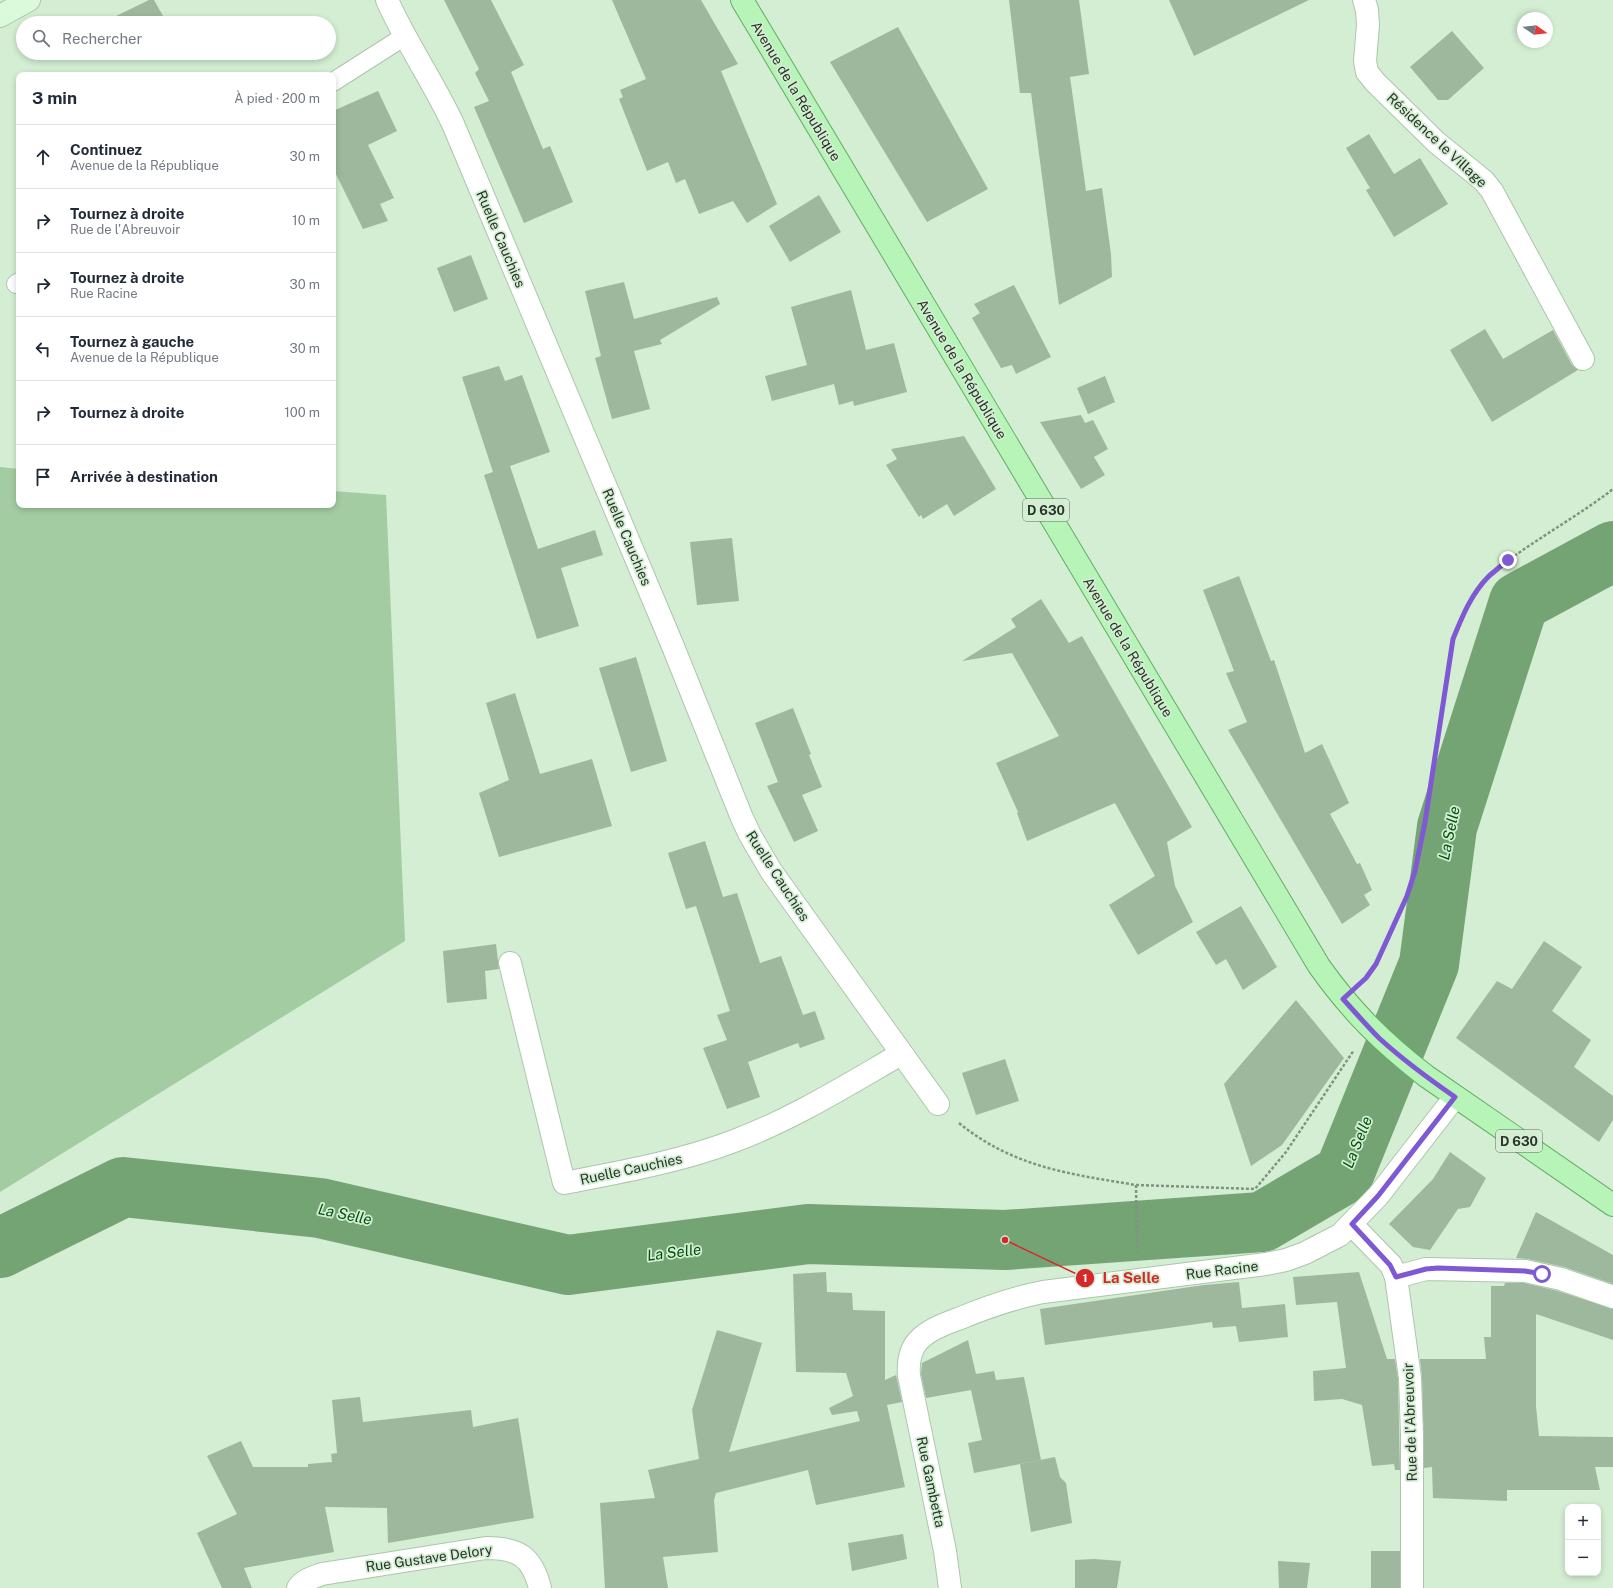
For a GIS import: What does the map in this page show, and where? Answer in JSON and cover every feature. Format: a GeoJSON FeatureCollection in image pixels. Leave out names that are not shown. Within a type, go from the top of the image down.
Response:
{"type":"FeatureCollection","features":[{"type":"Feature","properties":{"kind":"main road","name":"Avenue de la République"},"geometry":{"type":"LineString","coordinates":[[742,0],[1314,959],[1351,1007],[1380,1038],[1426,1076],[1613,1205]]}},
{"type":"Feature","properties":{"kind":"street"},"geometry":{"type":"LineString","coordinates":[[0,16],[29,0]]}},
{"type":"Feature","properties":{"kind":"street","name":"Ruelle Cauchies"},"geometry":{"type":"LineString","coordinates":[[387,0],[404,36],[432,83],[453,124],[672,644],[750,835],[771,871],[938,1104]]}},
{"type":"Feature","properties":{"kind":"street","name":"Résidence le Village"},"geometry":{"type":"LineString","coordinates":[[1364,0],[1367,10],[1368,25],[1365,50],[1367,72],[1375,82],[1436,142],[1484,181],[1492,192],[1583,359]]}},
{"type":"Feature","properties":{"kind":"street","name":"Ruelle Cauchies"},"geometry":{"type":"LineString","coordinates":[[510,964],[564,1183],[660,1164],[734,1141],[779,1122],[901,1054]]}},
{"type":"Feature","properties":{"kind":"street","name":"Rue Racine"},"geometry":{"type":"LineString","coordinates":[[909,1376],[908,1365],[911,1353],[918,1342],[926,1334],[940,1326],[1003,1301],[1043,1292],[1266,1264],[1286,1260],[1326,1243],[1340,1235],[1378,1196],[1455,1097]]}},
{"type":"Feature","properties":{"kind":"street","name":"Rue de l'Abreuvoir"},"geometry":{"type":"LineString","coordinates":[[1352,1224],[1390,1265],[1396,1277],[1410,1378],[1412,1434],[1412,1588]]}},
{"type":"Feature","properties":{"kind":"street"},"geometry":{"type":"LineString","coordinates":[[1396,1277],[1426,1269],[1525,1271],[1561,1279],[1613,1297]]}},
{"type":"Feature","properties":{"kind":"street","name":"Rue Gambetta"},"geometry":{"type":"LineString","coordinates":[[909,1376],[945,1551],[950,1588]]}},
{"type":"Feature","properties":{"kind":"street","name":"Rue Gustave Delory"},"geometry":{"type":"LineString","coordinates":[[299,1587],[311,1578],[322,1574],[486,1548],[501,1548],[520,1554],[528,1561],[536,1572],[540,1588]]}},
{"type":"Feature","properties":{"kind":"lane"},"geometry":{"type":"LineString","coordinates":[[336,80],[404,36]]}},
{"type":"Feature","properties":{"kind":"path"},"geometry":{"type":"LineString","coordinates":[[1351,1007],[1366,978],[1384,950],[1409,890],[1419,853],[1425,822],[1453,639],[1472,597],[1489,577],[1508,560],[1613,489]]}},
{"type":"Feature","properties":{"kind":"path"},"geometry":{"type":"LineString","coordinates":[[938,1104],[970,1132],[994,1148],[1022,1160],[1075,1175],[1136,1185],[1254,1189],[1286,1152],[1355,1049]]}},
{"type":"Feature","properties":{"kind":"path"},"geometry":{"type":"LineString","coordinates":[[1136,1185],[1136,1243]]}},
{"type":"Feature","properties":{"kind":"green space"},"geometry":{"type":"Polygon","coordinates":[[[0,467],[16,469],[16,508],[336,508],[336,491],[386,495],[405,941],[0,1192],[0,467]]]}},
{"type":"Feature","properties":{"kind":"building"},"geometry":{"type":"Polygon","coordinates":[[[149,0],[154,0],[163,16],[116,16],[149,0]]]}},
{"type":"Feature","properties":{"kind":"building"},"geometry":{"type":"Polygon","coordinates":[[[444,0],[491,0],[524,65],[511,72],[543,149],[550,146],[573,202],[524,223],[474,107],[489,101],[475,73],[479,69],[444,0]]]}},
{"type":"Feature","properties":{"kind":"building"},"geometry":{"type":"Polygon","coordinates":[[[612,0],[701,0],[738,64],[721,71],[777,204],[747,223],[733,201],[699,214],[685,179],[676,183],[668,162],[647,171],[619,99],[623,97],[620,90],[646,79],[612,0]]]}},
{"type":"Feature","properties":{"kind":"building"},"geometry":{"type":"Polygon","coordinates":[[[1009,0],[1079,0],[1089,74],[1070,77],[1086,191],[1102,188],[1111,254],[1112,277],[1059,305],[1031,93],[1020,93],[1009,0]]]}},
{"type":"Feature","properties":{"kind":"building"},"geometry":{"type":"Polygon","coordinates":[[[1169,0],[1309,0],[1194,56],[1169,0]]]}},
{"type":"Feature","properties":{"kind":"building"},"geometry":{"type":"Polygon","coordinates":[[[898,27],[988,189],[927,222],[830,62],[898,27]]]}},
{"type":"Feature","properties":{"kind":"building"},"geometry":{"type":"Polygon","coordinates":[[[1452,31],[1484,68],[1448,100],[1438,100],[1410,67],[1452,31]]]}},
{"type":"Feature","properties":{"kind":"building"},"geometry":{"type":"Polygon","coordinates":[[[378,91],[397,131],[368,145],[394,198],[380,204],[388,221],[363,229],[336,174],[336,110],[378,91]]]}},
{"type":"Feature","properties":{"kind":"building"},"geometry":{"type":"Polygon","coordinates":[[[1369,134],[1394,174],[1420,158],[1448,204],[1394,237],[1366,190],[1370,188],[1346,148],[1369,134]]]}},
{"type":"Feature","properties":{"kind":"building"},"geometry":{"type":"Polygon","coordinates":[[[819,195],[841,232],[790,262],[769,226],[819,195]]]}},
{"type":"Feature","properties":{"kind":"building"},"geometry":{"type":"Polygon","coordinates":[[[471,255],[488,299],[454,312],[437,268],[471,255]]]}},
{"type":"Feature","properties":{"kind":"building"},"geometry":{"type":"Polygon","coordinates":[[[624,282],[634,319],[717,297],[720,304],[660,340],[662,344],[634,351],[650,409],[612,419],[595,358],[601,356],[585,291],[624,282]]]}},
{"type":"Feature","properties":{"kind":"building"},"geometry":{"type":"Polygon","coordinates":[[[1014,285],[1051,357],[1016,374],[1012,365],[1001,368],[972,318],[980,313],[974,304],[1014,285]]]}},
{"type":"Feature","properties":{"kind":"building"},"geometry":{"type":"Polygon","coordinates":[[[851,290],[866,350],[894,343],[907,392],[854,406],[853,401],[839,405],[834,384],[772,401],[765,376],[807,365],[791,307],[851,290]]]}},
{"type":"Feature","properties":{"kind":"building"},"geometry":{"type":"Polygon","coordinates":[[[1485,329],[1503,359],[1553,330],[1572,365],[1578,370],[1492,422],[1450,350],[1485,329]]]}},
{"type":"Feature","properties":{"kind":"building"},"geometry":{"type":"Polygon","coordinates":[[[499,366],[505,381],[522,375],[550,452],[510,466],[538,549],[595,530],[603,555],[561,568],[579,626],[537,639],[484,475],[493,472],[462,377],[499,366]]]}},
{"type":"Feature","properties":{"kind":"building"},"geometry":{"type":"Polygon","coordinates":[[[1105,376],[1115,402],[1088,414],[1077,388],[1105,376]]]}},
{"type":"Feature","properties":{"kind":"building"},"geometry":{"type":"Polygon","coordinates":[[[1081,415],[1085,423],[1093,420],[1108,449],[1094,457],[1105,475],[1081,489],[1040,422],[1081,415]]]}},
{"type":"Feature","properties":{"kind":"building"},"geometry":{"type":"Polygon","coordinates":[[[964,436],[996,489],[954,516],[947,504],[923,519],[921,515],[919,517],[886,465],[897,459],[891,449],[964,436]]]}},
{"type":"Feature","properties":{"kind":"building"},"geometry":{"type":"Polygon","coordinates":[[[732,538],[739,601],[697,605],[690,542],[732,538]]]}},
{"type":"Feature","properties":{"kind":"building"},"geometry":{"type":"Polygon","coordinates":[[[1239,576],[1271,661],[1274,660],[1305,753],[1322,744],[1349,803],[1330,814],[1357,864],[1360,863],[1372,890],[1364,895],[1370,905],[1342,924],[1228,730],[1247,722],[1226,673],[1234,671],[1203,590],[1239,576]]]}},
{"type":"Feature","properties":{"kind":"building"},"geometry":{"type":"Polygon","coordinates":[[[1041,599],[1069,643],[1082,636],[1192,827],[1167,842],[1175,886],[1193,922],[1138,955],[1109,905],[1155,876],[1115,803],[1027,841],[1017,813],[1018,812],[996,763],[1059,736],[1012,653],[962,661],[1016,627],[1011,619],[1041,599]]]}},
{"type":"Feature","properties":{"kind":"building"},"geometry":{"type":"Polygon","coordinates":[[[636,657],[667,761],[631,772],[599,668],[636,657]]]}},
{"type":"Feature","properties":{"kind":"building"},"geometry":{"type":"Polygon","coordinates":[[[515,693],[540,774],[592,759],[612,826],[499,857],[479,793],[509,780],[486,703],[515,693]]]}},
{"type":"Feature","properties":{"kind":"building"},"geometry":{"type":"Polygon","coordinates":[[[793,708],[822,787],[802,795],[818,831],[794,842],[767,786],[778,782],[755,723],[793,708]]]}},
{"type":"Feature","properties":{"kind":"building"},"geometry":{"type":"Polygon","coordinates":[[[705,841],[723,897],[737,893],[760,963],[781,956],[803,1015],[815,1011],[825,1039],[800,1048],[798,1043],[748,1062],[760,1097],[727,1109],[703,1048],[727,1040],[717,1015],[730,1011],[696,906],[686,909],[668,853],[705,841]]]}},
{"type":"Feature","properties":{"kind":"building"},"geometry":{"type":"Polygon","coordinates":[[[1241,906],[1277,967],[1243,990],[1226,959],[1216,965],[1196,932],[1241,906]]]}},
{"type":"Feature","properties":{"kind":"building"},"geometry":{"type":"Polygon","coordinates":[[[1544,941],[1582,967],[1552,1011],[1591,1040],[1574,1067],[1613,1096],[1613,1120],[1599,1142],[1456,1038],[1497,981],[1512,989],[1544,941]]]}},
{"type":"Feature","properties":{"kind":"building"},"geometry":{"type":"Polygon","coordinates":[[[496,944],[499,969],[485,971],[487,999],[447,1003],[443,951],[496,944]]]}},
{"type":"Feature","properties":{"kind":"building"},"geometry":{"type":"Polygon","coordinates":[[[1296,1000],[1344,1058],[1282,1145],[1251,1166],[1224,1084],[1296,1000]]]}},
{"type":"Feature","properties":{"kind":"building"},"geometry":{"type":"Polygon","coordinates":[[[1005,1059],[1019,1101],[976,1115],[962,1073],[1005,1059]]]}},
{"type":"Feature","properties":{"kind":"building"},"geometry":{"type":"Polygon","coordinates":[[[1450,1152],[1486,1178],[1470,1207],[1458,1209],[1430,1250],[1413,1247],[1389,1224],[1433,1179],[1450,1152]]]}},
{"type":"Feature","properties":{"kind":"building"},"geometry":{"type":"Polygon","coordinates":[[[1536,1212],[1613,1255],[1613,1284],[1564,1267],[1528,1259],[1516,1258],[1536,1212]]]}},
{"type":"Feature","properties":{"kind":"building"},"geometry":{"type":"Polygon","coordinates":[[[826,1272],[827,1292],[852,1293],[853,1310],[885,1311],[885,1380],[896,1375],[902,1402],[887,1405],[905,1487],[816,1505],[808,1470],[716,1493],[714,1500],[718,1552],[663,1557],[668,1588],[605,1588],[600,1503],[655,1498],[648,1470],[699,1459],[692,1410],[717,1330],[762,1343],[729,1452],[860,1421],[857,1411],[832,1415],[829,1408],[853,1396],[846,1373],[796,1372],[793,1274],[826,1272]]]}},
{"type":"Feature","properties":{"kind":"building"},"geometry":{"type":"Polygon","coordinates":[[[1359,1272],[1387,1359],[1395,1359],[1398,1379],[1400,1470],[1395,1470],[1394,1464],[1372,1466],[1362,1405],[1342,1399],[1314,1401],[1313,1371],[1346,1368],[1337,1302],[1296,1305],[1293,1277],[1359,1272]]]}},
{"type":"Feature","properties":{"kind":"building"},"geometry":{"type":"Polygon","coordinates":[[[1239,1282],[1242,1308],[1285,1304],[1288,1337],[1239,1342],[1236,1326],[1213,1328],[1212,1322],[1045,1345],[1040,1309],[1204,1285],[1239,1282]]]}},
{"type":"Feature","properties":{"kind":"building"},"geometry":{"type":"Polygon","coordinates":[[[1505,1283],[1524,1283],[1558,1291],[1613,1309],[1613,1340],[1536,1314],[1536,1406],[1539,1436],[1613,1437],[1613,1467],[1595,1467],[1600,1490],[1507,1490],[1507,1501],[1433,1498],[1432,1467],[1424,1468],[1422,1377],[1420,1359],[1486,1359],[1484,1337],[1491,1337],[1491,1286],[1504,1286],[1505,1283]]]}},
{"type":"Feature","properties":{"kind":"building"},"geometry":{"type":"Polygon","coordinates":[[[968,1340],[976,1374],[994,1371],[996,1380],[1024,1377],[1041,1460],[974,1473],[968,1443],[982,1440],[971,1390],[926,1398],[921,1374],[922,1363],[968,1340]]]}},
{"type":"Feature","properties":{"kind":"building"},"geometry":{"type":"Polygon","coordinates":[[[360,1397],[363,1422],[471,1410],[473,1427],[518,1418],[534,1518],[388,1543],[387,1508],[325,1507],[334,1552],[244,1568],[252,1588],[222,1588],[197,1533],[237,1514],[207,1456],[241,1441],[253,1467],[308,1467],[308,1464],[332,1462],[331,1454],[337,1453],[332,1400],[360,1397]]]}},
{"type":"Feature","properties":{"kind":"building"},"geometry":{"type":"Polygon","coordinates":[[[1055,1457],[1060,1477],[1066,1483],[1072,1523],[1031,1532],[1020,1464],[1055,1457]]]}},
{"type":"Feature","properties":{"kind":"building"},"geometry":{"type":"Polygon","coordinates":[[[903,1534],[907,1559],[852,1571],[848,1543],[903,1534]]]}},
{"type":"Feature","properties":{"kind":"building"},"geometry":{"type":"Polygon","coordinates":[[[1371,1551],[1400,1551],[1400,1588],[1371,1588],[1371,1551]]]}},
{"type":"Feature","properties":{"kind":"building"},"geometry":{"type":"Polygon","coordinates":[[[1094,1559],[1121,1561],[1117,1588],[1075,1588],[1075,1560],[1094,1559]]]}},
{"type":"Feature","properties":{"kind":"building"},"geometry":{"type":"Polygon","coordinates":[[[1278,1561],[1310,1563],[1307,1588],[1279,1588],[1278,1561]]]}},
{"type":"Feature","properties":{"kind":"waterway","name":"La Selle"},"geometry":{"type":"LineString","coordinates":[[0,1248],[123,1187],[320,1208],[568,1265],[808,1234],[1005,1240],[1262,1222],[1344,1174],[1429,964],[1447,827],[1519,602],[1613,551]]}},
{"type":"Feature","properties":{"kind":"place","name":"La Selle"},"geometry":{"type":"Point","coordinates":[1005,1240]}},
{"type":"Feature","properties":{"kind":"route"},"geometry":{"type":"LineString","coordinates":[[1508,560],[1489,577],[1472,597],[1453,639],[1425,822],[1415,871],[1407,896],[1384,950],[1366,978],[1343,999],[1369,1028],[1390,1048],[1455,1097],[1378,1196],[1365,1212],[1352,1224],[1382,1255],[1390,1265],[1396,1277],[1411,1272],[1438,1268],[1525,1271],[1542,1274]]}}]}
